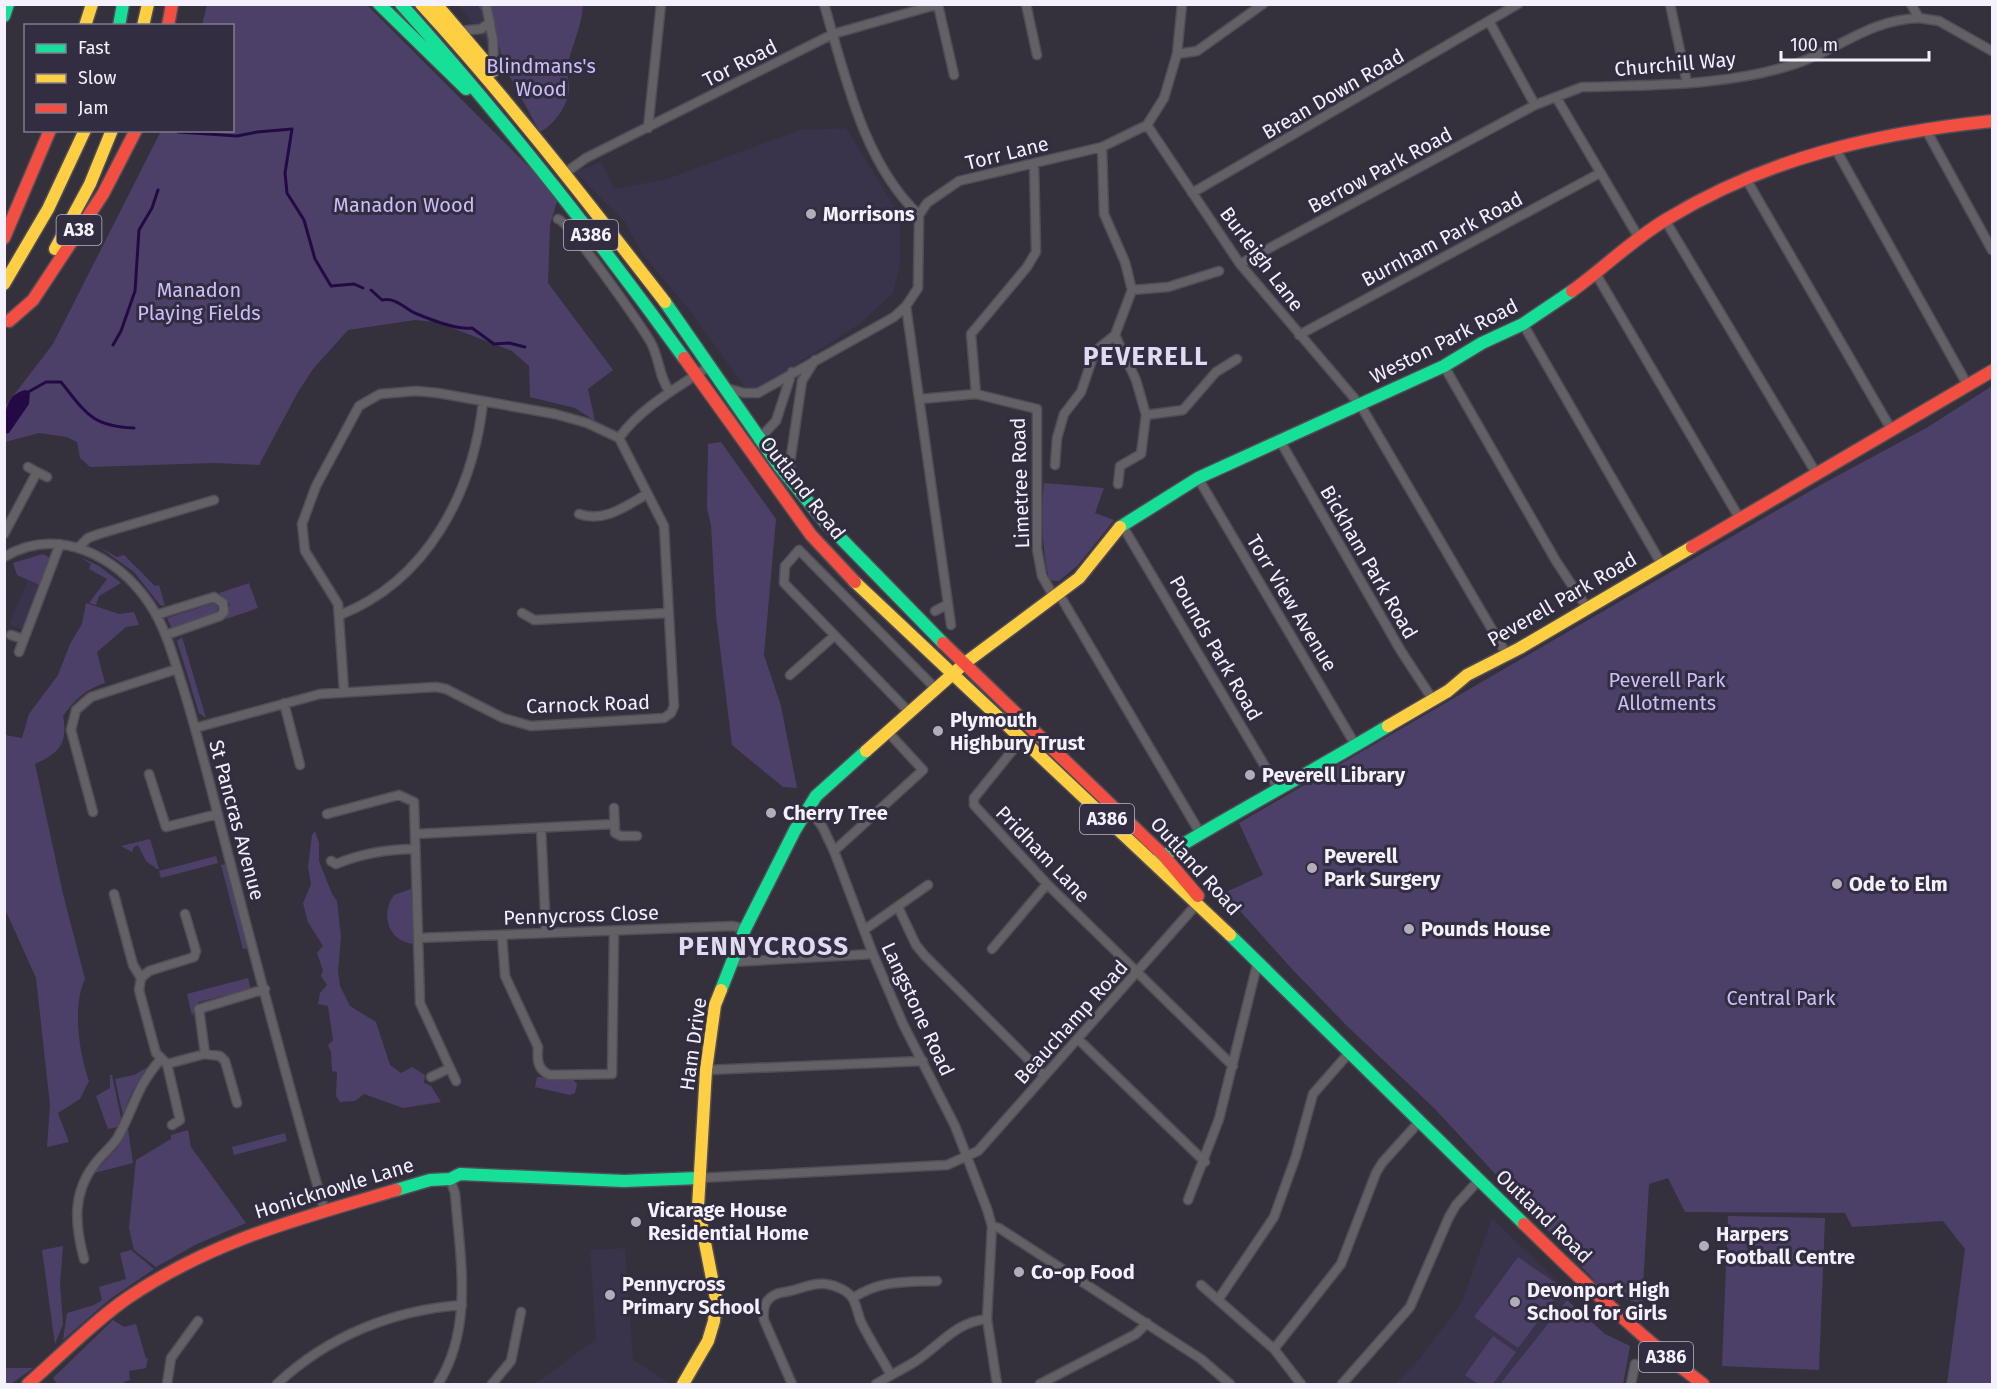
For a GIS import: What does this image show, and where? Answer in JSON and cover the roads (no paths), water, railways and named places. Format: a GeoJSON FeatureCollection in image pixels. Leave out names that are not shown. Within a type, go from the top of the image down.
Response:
{"type":"FeatureCollection","features":[{"type":"Feature","properties":{"kind":"main road"},"geometry":{"type":"LineString","coordinates":[[4,16],[8,4]]}},
{"type":"Feature","properties":{"kind":"main road"},"geometry":{"type":"LineString","coordinates":[[87,24],[92,4]]}},
{"type":"Feature","properties":{"kind":"main road"},"geometry":{"type":"LineString","coordinates":[[119,24],[123,4]]}},
{"type":"Feature","properties":{"kind":"main road"},"geometry":{"type":"LineString","coordinates":[[143,24],[148,4]]}},
{"type":"Feature","properties":{"kind":"main road"},"geometry":{"type":"LineString","coordinates":[[168,24],[172,4]]}},
{"type":"Feature","properties":{"kind":"main road"},"geometry":{"type":"LineString","coordinates":[[379,4],[517,140]]}},
{"type":"Feature","properties":{"kind":"main road","name":"Outland Road"},"geometry":{"type":"LineString","coordinates":[[401,4],[517,140],[637,293],[812,536],[872,602],[1258,961],[1419,1122],[1626,1322],[1662,1354],[1703,1384]]}},
{"type":"Feature","properties":{"kind":"main road","name":"Outland Road"},"geometry":{"type":"LineString","coordinates":[[421,4],[565,173],[711,365],[760,438],[825,522],[887,588],[1164,856],[1236,941]]}},
{"type":"Feature","properties":{"kind":"main road"},"geometry":{"type":"LineString","coordinates":[[436,4],[494,73],[525,124]]}},
{"type":"Feature","properties":{"kind":"main road","name":"Weston Park Road"},"geometry":{"type":"LineString","coordinates":[[953,675],[1079,578],[1122,525],[1198,478],[1280,439],[1361,406],[1523,324],[1596,274],[1639,238],[1665,220],[1745,177],[1835,148],[1925,128],[1992,122]]}},
{"type":"Feature","properties":{"kind":"main road"},"geometry":{"type":"LineString","coordinates":[[4,237],[49,132]]}},
{"type":"Feature","properties":{"kind":"main road","name":"A38"},"geometry":{"type":"LineString","coordinates":[[4,284],[48,209],[84,132]]}},
{"type":"Feature","properties":{"kind":"main road","name":"A38"},"geometry":{"type":"LineString","coordinates":[[7,325],[64,235],[90,184],[111,132]]}},
{"type":"Feature","properties":{"kind":"main road","name":"A38"},"geometry":{"type":"LineString","coordinates":[[7,325],[33,300],[103,195],[135,132]]}},
{"type":"Feature","properties":{"kind":"main road","name":"Peverell Park Road"},"geometry":{"type":"LineString","coordinates":[[1153,862],[1200,833],[1356,746],[1433,700],[1467,675],[1507,655],[1992,371]]}},
{"type":"Feature","properties":{"kind":"main road","name":"Ham Drive"},"geometry":{"type":"LineString","coordinates":[[683,1384],[708,1341],[714,1321],[716,1299],[698,1207],[699,1178],[706,1070],[715,1005],[731,962],[745,928],[816,796],[953,675]]}},
{"type":"Feature","properties":{"kind":"main road","name":"Honicknowle Lane"},"geometry":{"type":"LineString","coordinates":[[36,1382],[106,1314],[163,1274],[230,1241],[430,1180],[450,1179],[460,1174],[624,1181],[699,1178]]}},
{"type":"Feature","properties":{"kind":"street"},"geometry":{"type":"LineString","coordinates":[[486,4],[490,22],[494,73]]}},
{"type":"Feature","properties":{"kind":"street"},"geometry":{"type":"LineString","coordinates":[[648,128],[661,4]]}},
{"type":"Feature","properties":{"kind":"street"},"geometry":{"type":"LineString","coordinates":[[726,387],[744,393],[758,393],[894,317],[906,306],[918,288],[919,215],[906,202],[864,135],[824,4]]}},
{"type":"Feature","properties":{"kind":"street"},"geometry":{"type":"LineString","coordinates":[[1026,4],[1037,55]]}},
{"type":"Feature","properties":{"kind":"street","name":"Torr Lane"},"geometry":{"type":"LineString","coordinates":[[919,215],[927,203],[959,181],[1102,147],[1146,125],[1164,98],[1178,54],[1182,4]]}},
{"type":"Feature","properties":{"kind":"street"},"geometry":{"type":"LineString","coordinates":[[1178,54],[1197,51],[1263,4]]}},
{"type":"Feature","properties":{"kind":"street","name":"Brean Down Road"},"geometry":{"type":"LineString","coordinates":[[1192,194],[1490,23],[1518,4]]}},
{"type":"Feature","properties":{"kind":"street"},"geometry":{"type":"LineString","coordinates":[[1670,4],[1687,83]]}},
{"type":"Feature","properties":{"kind":"street"},"geometry":{"type":"LineString","coordinates":[[1911,4],[1919,18],[1939,21],[1992,51]]}},
{"type":"Feature","properties":{"kind":"street"},"geometry":{"type":"LineString","coordinates":[[938,5],[954,75]]}},
{"type":"Feature","properties":{"kind":"street","name":"Tor Road"},"geometry":{"type":"LineString","coordinates":[[565,173],[586,158],[833,34],[938,5]]}},
{"type":"Feature","properties":{"kind":"street","name":"Churchill Way"},"geometry":{"type":"LineString","coordinates":[[1535,105],[1582,87],[1720,80],[1796,63],[1873,26],[1899,19],[1919,18]]}},
{"type":"Feature","properties":{"kind":"street"},"geometry":{"type":"LineString","coordinates":[[459,31],[481,29],[490,22]]}},
{"type":"Feature","properties":{"kind":"street"},"geometry":{"type":"LineString","coordinates":[[1490,23],[1535,105]]}},
{"type":"Feature","properties":{"kind":"street"},"geometry":{"type":"LineString","coordinates":[[1556,97],[1639,238]]}},
{"type":"Feature","properties":{"kind":"street","name":"Berrow Park Road"},"geometry":{"type":"LineString","coordinates":[[1240,264],[1535,105]]}},
{"type":"Feature","properties":{"kind":"street","name":"Burleigh Lane"},"geometry":{"type":"LineString","coordinates":[[1146,125],[1240,264],[1361,406],[1507,655]]}},
{"type":"Feature","properties":{"kind":"street"},"geometry":{"type":"LineString","coordinates":[[1925,128],[1992,250]]}},
{"type":"Feature","properties":{"kind":"street"},"geometry":{"type":"LineString","coordinates":[[1055,465],[1057,438],[1065,414],[1081,392],[1095,351],[1114,335],[1132,290],[1125,262],[1104,214],[1102,147]]}},
{"type":"Feature","properties":{"kind":"street"},"geometry":{"type":"LineString","coordinates":[[1835,148],[1968,386]]}},
{"type":"Feature","properties":{"kind":"street"},"geometry":{"type":"LineString","coordinates":[[976,394],[971,334],[1027,267],[1036,252],[1038,233],[1034,163]]}},
{"type":"Feature","properties":{"kind":"street","name":"Burnham Park Road"},"geometry":{"type":"LineString","coordinates":[[1299,335],[1600,173]]}},
{"type":"Feature","properties":{"kind":"street"},"geometry":{"type":"LineString","coordinates":[[1745,177],[1891,429]]}},
{"type":"Feature","properties":{"kind":"street"},"geometry":{"type":"LineString","coordinates":[[558,219],[601,271],[650,341],[660,375],[670,392]]}},
{"type":"Feature","properties":{"kind":"street"},"geometry":{"type":"LineString","coordinates":[[1665,220],[1816,473]]}},
{"type":"Feature","properties":{"kind":"street"},"geometry":{"type":"LineString","coordinates":[[1132,290],[1168,287],[1219,271]]}},
{"type":"Feature","properties":{"kind":"street"},"geometry":{"type":"LineString","coordinates":[[1596,274],[1740,519]]}},
{"type":"Feature","properties":{"kind":"street"},"geometry":{"type":"LineString","coordinates":[[906,306],[951,625]]}},
{"type":"Feature","properties":{"kind":"street"},"geometry":{"type":"LineString","coordinates":[[1523,324],[1662,565]]}},
{"type":"Feature","properties":{"kind":"street"},"geometry":{"type":"LineString","coordinates":[[1114,335],[1136,380],[1146,415],[1141,454],[1120,466],[1118,484]]}},
{"type":"Feature","properties":{"kind":"street"},"geometry":{"type":"LineString","coordinates":[[1146,415],[1183,410],[1216,372],[1237,359]]}},
{"type":"Feature","properties":{"kind":"street"},"geometry":{"type":"LineString","coordinates":[[791,480],[790,463],[802,381],[815,360]]}},
{"type":"Feature","properties":{"kind":"street"},"geometry":{"type":"LineString","coordinates":[[344,691],[340,615],[334,597],[305,550],[302,525],[316,486],[359,406],[380,394],[416,391],[555,414],[587,423],[619,438],[627,427],[670,392],[711,365]]}},
{"type":"Feature","properties":{"kind":"street"},"geometry":{"type":"LineString","coordinates":[[1444,366],[1556,561],[1587,608]]}},
{"type":"Feature","properties":{"kind":"street"},"geometry":{"type":"LineString","coordinates":[[748,448],[776,421],[792,372]]}},
{"type":"Feature","properties":{"kind":"street","name":"Limetree Road"},"geometry":{"type":"LineString","coordinates":[[920,399],[976,394],[1037,409],[1037,549],[1042,576],[1056,595]]}},
{"type":"Feature","properties":{"kind":"street"},"geometry":{"type":"LineString","coordinates":[[340,615],[379,596],[402,577],[438,536],[470,473],[479,439],[483,402]]}},
{"type":"Feature","properties":{"kind":"street","name":"Carnock Road"},"geometry":{"type":"LineString","coordinates":[[195,728],[284,703],[344,691],[436,687],[446,689],[503,718],[531,726],[664,718],[671,713],[674,706],[664,526],[619,438]]}},
{"type":"Feature","properties":{"kind":"street","name":"Bickham Park Road"},"geometry":{"type":"LineString","coordinates":[[1280,439],[1401,651],[1433,700]]}},
{"type":"Feature","properties":{"kind":"street"},"geometry":{"type":"LineString","coordinates":[[28,467],[47,477]]}},
{"type":"Feature","properties":{"kind":"street"},"geometry":{"type":"LineString","coordinates":[[4,534],[37,472]]}},
{"type":"Feature","properties":{"kind":"street","name":"Torr View Avenue"},"geometry":{"type":"LineString","coordinates":[[1198,478],[1356,746]]}},
{"type":"Feature","properties":{"kind":"street"},"geometry":{"type":"LineString","coordinates":[[579,514],[589,518],[603,516],[647,494]]}},
{"type":"Feature","properties":{"kind":"street"},"geometry":{"type":"LineString","coordinates":[[79,548],[88,538],[99,534],[214,500]]}},
{"type":"Feature","properties":{"kind":"street"},"geometry":{"type":"LineString","coordinates":[[201,504],[204,514]]}},
{"type":"Feature","properties":{"kind":"street","name":"Pounds Park Road"},"geometry":{"type":"LineString","coordinates":[[1122,525],[1279,790]]}},
{"type":"Feature","properties":{"kind":"street"},"geometry":{"type":"LineString","coordinates":[[19,652],[60,544]]}},
{"type":"Feature","properties":{"kind":"street","name":"St Pancras Avenue"},"geometry":{"type":"LineString","coordinates":[[4,557],[35,545],[60,544],[94,553],[122,573],[142,594],[166,635],[195,728],[325,1212]]}},
{"type":"Feature","properties":{"kind":"street"},"geometry":{"type":"LineString","coordinates":[[909,712],[784,583],[785,566],[800,550],[936,689]]}},
{"type":"Feature","properties":{"kind":"street"},"geometry":{"type":"LineString","coordinates":[[1056,595],[1200,833]]}},
{"type":"Feature","properties":{"kind":"street"},"geometry":{"type":"LineString","coordinates":[[156,615],[214,597],[223,603],[224,612],[220,616],[166,635]]}},
{"type":"Feature","properties":{"kind":"street"},"geometry":{"type":"LineString","coordinates":[[935,610],[948,604]]}},
{"type":"Feature","properties":{"kind":"street"},"geometry":{"type":"LineString","coordinates":[[522,613],[534,620],[668,613]]}},
{"type":"Feature","properties":{"kind":"street"},"geometry":{"type":"LineString","coordinates":[[11,634],[23,639]]}},
{"type":"Feature","properties":{"kind":"street"},"geometry":{"type":"LineString","coordinates":[[790,675],[834,636]]}},
{"type":"Feature","properties":{"kind":"street"},"geometry":{"type":"LineString","coordinates":[[93,812],[71,730],[76,710],[91,697],[177,669]]}},
{"type":"Feature","properties":{"kind":"street"},"geometry":{"type":"LineString","coordinates":[[284,703],[300,765]]}},
{"type":"Feature","properties":{"kind":"street"},"geometry":{"type":"LineString","coordinates":[[834,851],[923,770],[887,731]]}},
{"type":"Feature","properties":{"kind":"street","name":"Pridham Lane"},"geometry":{"type":"LineString","coordinates":[[1012,751],[974,798],[974,805],[1047,884],[1233,1066]]}},
{"type":"Feature","properties":{"kind":"street"},"geometry":{"type":"LineString","coordinates":[[149,774],[166,827],[218,814]]}},
{"type":"Feature","properties":{"kind":"street"},"geometry":{"type":"LineString","coordinates":[[327,814],[399,795],[409,797],[414,802],[420,1003],[456,1081]]}},
{"type":"Feature","properties":{"kind":"street"},"geometry":{"type":"LineString","coordinates":[[614,808],[615,833],[621,836],[637,836]]}},
{"type":"Feature","properties":{"kind":"street","name":"Langstone Road"},"geometry":{"type":"LineString","coordinates":[[808,808],[822,826],[834,851],[873,954],[903,1024],[955,1126],[992,1226]]}},
{"type":"Feature","properties":{"kind":"street"},"geometry":{"type":"LineString","coordinates":[[415,834],[615,824]]}},
{"type":"Feature","properties":{"kind":"street"},"geometry":{"type":"LineString","coordinates":[[541,828],[546,933]]}},
{"type":"Feature","properties":{"kind":"street"},"geometry":{"type":"LineString","coordinates":[[331,861],[336,864],[366,853],[416,849]]}},
{"type":"Feature","properties":{"kind":"street"},"geometry":{"type":"LineString","coordinates":[[992,949],[1047,884]]}},
{"type":"Feature","properties":{"kind":"street"},"geometry":{"type":"LineString","coordinates":[[864,930],[928,885]]}},
{"type":"Feature","properties":{"kind":"street"},"geometry":{"type":"LineString","coordinates":[[114,894],[133,965],[141,978]]}},
{"type":"Feature","properties":{"kind":"street","name":"Beauchamp Road"},"geometry":{"type":"LineString","coordinates":[[967,1158],[978,1151],[1044,1075],[1079,1040],[1196,905]]}},
{"type":"Feature","properties":{"kind":"street"},"geometry":{"type":"LineString","coordinates":[[898,907],[916,945],[925,956],[1044,1075]]}},
{"type":"Feature","properties":{"kind":"street"},"geometry":{"type":"LineString","coordinates":[[172,1125],[180,1120],[164,1061],[156,1053],[139,990],[141,978],[149,971],[194,957],[196,951],[185,914]]}},
{"type":"Feature","properties":{"kind":"street","name":"Pennycross Close"},"geometry":{"type":"LineString","coordinates":[[418,938],[733,926],[745,928]]}},
{"type":"Feature","properties":{"kind":"street"},"geometry":{"type":"LineString","coordinates":[[502,935],[505,976],[538,1047],[537,1057],[542,1070],[550,1075],[612,1074],[614,931]]}},
{"type":"Feature","properties":{"kind":"street"},"geometry":{"type":"LineString","coordinates":[[731,962],[873,954]]}},
{"type":"Feature","properties":{"kind":"street"},"geometry":{"type":"LineString","coordinates":[[1188,1200],[1204,1162],[1233,1066],[1258,961]]}},
{"type":"Feature","properties":{"kind":"street"},"geometry":{"type":"LineString","coordinates":[[205,1054],[199,1009],[265,989]]}},
{"type":"Feature","properties":{"kind":"street"},"geometry":{"type":"LineString","coordinates":[[1079,1040],[1204,1162]]}},
{"type":"Feature","properties":{"kind":"street"},"geometry":{"type":"LineString","coordinates":[[84,1258],[76,1214],[81,1186],[95,1164],[117,1139],[138,1089],[164,1061],[214,1053],[225,1061],[237,1103]]}},
{"type":"Feature","properties":{"kind":"street"},"geometry":{"type":"LineString","coordinates":[[1218,1300],[1274,1218],[1296,1156],[1313,1095],[1349,1053]]}},
{"type":"Feature","properties":{"kind":"street"},"geometry":{"type":"LineString","coordinates":[[706,1070],[923,1061]]}},
{"type":"Feature","properties":{"kind":"street"},"geometry":{"type":"LineString","coordinates":[[431,1077],[450,1068]]}},
{"type":"Feature","properties":{"kind":"street"},"geometry":{"type":"LineString","coordinates":[[1274,1349],[1341,1264],[1376,1173],[1419,1122]]}},
{"type":"Feature","properties":{"kind":"street"},"geometry":{"type":"LineString","coordinates":[[699,1178],[947,1165],[967,1158]]}},
{"type":"Feature","properties":{"kind":"street"},"geometry":{"type":"LineString","coordinates":[[438,1384],[453,1354],[462,1305],[455,1193],[450,1179]]}},
{"type":"Feature","properties":{"kind":"street"},"geometry":{"type":"LineString","coordinates":[[1342,1384],[1410,1307],[1449,1217],[1456,1205],[1479,1180]]}},
{"type":"Feature","properties":{"kind":"street"},"geometry":{"type":"LineString","coordinates":[[997,1384],[987,1319],[992,1226],[999,1228],[1147,1323],[1201,1359],[1230,1384]]}},
{"type":"Feature","properties":{"kind":"street"},"geometry":{"type":"LineString","coordinates":[[853,1298],[872,1286],[891,1281],[937,1281]]}},
{"type":"Feature","properties":{"kind":"street"},"geometry":{"type":"LineString","coordinates":[[792,1384],[764,1320],[766,1301],[773,1294],[799,1290],[813,1283],[827,1284],[841,1289],[853,1298],[860,1320],[891,1375]]}},
{"type":"Feature","properties":{"kind":"street"},"geometry":{"type":"LineString","coordinates":[[1201,1285],[1274,1349],[1301,1384]]}},
{"type":"Feature","properties":{"kind":"street"},"geometry":{"type":"LineString","coordinates":[[277,1384],[316,1354],[364,1327],[419,1310],[462,1305]]}},
{"type":"Feature","properties":{"kind":"street"},"geometry":{"type":"LineString","coordinates":[[492,1384],[511,1361],[521,1312]]}},
{"type":"Feature","properties":{"kind":"street"},"geometry":{"type":"LineString","coordinates":[[876,1384],[917,1360],[958,1327],[975,1320],[987,1319]]}},
{"type":"Feature","properties":{"kind":"street"},"geometry":{"type":"LineString","coordinates":[[167,1384],[171,1358],[198,1321]]}},
{"type":"Feature","properties":{"kind":"street"},"geometry":{"type":"LineString","coordinates":[[1040,1384],[1136,1334],[1147,1323]]}},
{"type":"Feature","properties":{"kind":"street"},"geometry":{"type":"LineString","coordinates":[[182,1324],[191,1330]]}},
{"type":"Feature","properties":{"kind":"street"},"geometry":{"type":"LineString","coordinates":[[1631,1384],[1635,1364]]}},
{"type":"Feature","properties":{"kind":"waterway"},"geometry":{"type":"LineString","coordinates":[[178,132],[237,136],[292,129],[285,173],[287,193],[304,220],[315,259],[331,286],[354,284],[363,288]]}},
{"type":"Feature","properties":{"kind":"waterway"},"geometry":{"type":"LineString","coordinates":[[113,345],[121,331],[135,291],[139,230],[152,208],[158,190]]}},
{"type":"Feature","properties":{"kind":"waterway"},"geometry":{"type":"LineString","coordinates":[[371,290],[382,300],[392,300],[430,319],[452,326],[472,328],[494,344],[509,343],[525,347]]}},
{"type":"Feature","properties":{"kind":"waterway"},"geometry":{"type":"LineString","coordinates":[[30,391],[46,382],[61,382],[91,416],[108,424],[134,428]]}},
{"type":"Feature","properties":{"kind":"place","name":"Morrisons"},"geometry":{"type":"Point","coordinates":[811,214]}},
{"type":"Feature","properties":{"kind":"place","name":"Plymouth Highbury Trust"},"geometry":{"type":"Point","coordinates":[938,731]}},
{"type":"Feature","properties":{"kind":"place","name":"Peverell Library"},"geometry":{"type":"Point","coordinates":[1250,775]}},
{"type":"Feature","properties":{"kind":"place","name":"Cherry Tree"},"geometry":{"type":"Point","coordinates":[771,813]}},
{"type":"Feature","properties":{"kind":"place","name":"Peverell Park Surgery"},"geometry":{"type":"Point","coordinates":[1312,868]}},
{"type":"Feature","properties":{"kind":"place","name":"Ode to Elm"},"geometry":{"type":"Point","coordinates":[1837,884]}},
{"type":"Feature","properties":{"kind":"place","name":"Pounds House"},"geometry":{"type":"Point","coordinates":[1409,929]}},
{"type":"Feature","properties":{"kind":"place","name":"Vicarage House Residential Home"},"geometry":{"type":"Point","coordinates":[636,1222]}},
{"type":"Feature","properties":{"kind":"place","name":"Harpers Football Centre"},"geometry":{"type":"Point","coordinates":[1704,1246]}},
{"type":"Feature","properties":{"kind":"place","name":"Co-op Food"},"geometry":{"type":"Point","coordinates":[1019,1272]}},
{"type":"Feature","properties":{"kind":"place","name":"Pennycross Primary School"},"geometry":{"type":"Point","coordinates":[610,1295]}},
{"type":"Feature","properties":{"kind":"place","name":"Devonport High School for Girls"},"geometry":{"type":"Point","coordinates":[1515,1302]}},
{"type":"Feature","properties":{"kind":"district","name":"PEVERELL"},"geometry":{"type":"Point","coordinates":[1146,356]}},
{"type":"Feature","properties":{"kind":"district","name":"PENNYCROSS"},"geometry":{"type":"Point","coordinates":[764,946]}},
{"type":"Feature","properties":{"kind":"park label","name":"Blindmans's Wood"},"geometry":{"type":"Point","coordinates":[541,78]}},
{"type":"Feature","properties":{"kind":"park label","name":"Manadon Wood"},"geometry":{"type":"Point","coordinates":[404,205]}},
{"type":"Feature","properties":{"kind":"park label","name":"Manadon Playing Fields"},"geometry":{"type":"Point","coordinates":[199,302]}},
{"type":"Feature","properties":{"kind":"park label","name":"Peverell Park Allotments"},"geometry":{"type":"Point","coordinates":[1667,692]}},
{"type":"Feature","properties":{"kind":"park label","name":"Central Park"},"geometry":{"type":"Point","coordinates":[1781,998]}}]}
